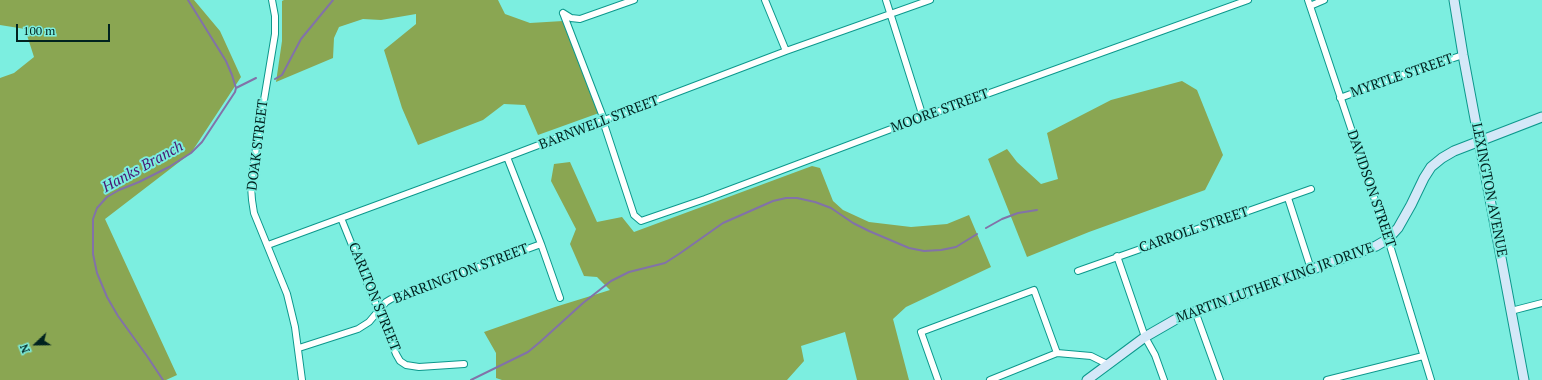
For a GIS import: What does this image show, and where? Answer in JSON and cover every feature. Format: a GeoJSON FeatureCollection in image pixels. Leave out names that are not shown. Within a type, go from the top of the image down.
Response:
{"type":"FeatureCollection","features":[{"type":"Feature","properties":{"kind":"street","name":"DOAK STREET"},"geometry":{"type":"LineString","coordinates":[[272,0],[275,16],[275,34],[256,148],[251,186],[252,200],[254,212],[287,294],[299,348],[302,380]]}},
{"type":"Feature","properties":{"kind":"street"},"geometry":{"type":"LineString","coordinates":[[603,121],[603,117],[563,13],[571,18],[580,19],[634,0]]}},
{"type":"Feature","properties":{"kind":"street"},"geometry":{"type":"LineString","coordinates":[[765,0],[786,51]]}},
{"type":"Feature","properties":{"kind":"street"},"geometry":{"type":"LineString","coordinates":[[886,0],[923,117]]}},
{"type":"Feature","properties":{"kind":"street","name":"BARNWELL STREET"},"geometry":{"type":"LineString","coordinates":[[268,245],[507,157],[786,51],[930,0]]}},
{"type":"Feature","properties":{"kind":"street","name":"MOORE STREET"},"geometry":{"type":"LineString","coordinates":[[603,121],[634,215],[642,220],[648,219],[923,117],[1248,0]]}},
{"type":"Feature","properties":{"kind":"street"},"geometry":{"type":"LineString","coordinates":[[1309,3],[1324,0]]}},
{"type":"Feature","properties":{"kind":"street","name":"LEXINGTON AVENUE"},"geometry":{"type":"LineString","coordinates":[[1454,0],[1524,380]]}},
{"type":"Feature","properties":{"kind":"street","name":"DAVIDSON STREET"},"geometry":{"type":"LineString","coordinates":[[1309,3],[1388,239],[1430,380]]}},
{"type":"Feature","properties":{"kind":"street","name":"MYRTLE STREET"},"geometry":{"type":"LineString","coordinates":[[1340,98],[1399,76],[1463,55]]}},
{"type":"Feature","properties":{"kind":"street","name":"MARTIN LUTHER KING JR DRIVE"},"geometry":{"type":"LineString","coordinates":[[1087,380],[1145,337],[1178,318],[1376,246],[1388,239],[1406,215],[1431,167],[1454,151],[1542,117]]}},
{"type":"Feature","properties":{"kind":"street"},"geometry":{"type":"LineString","coordinates":[[507,157],[541,244],[560,298]]}},
{"type":"Feature","properties":{"kind":"street","name":"CARROLL STREET"},"geometry":{"type":"LineString","coordinates":[[1078,271],[1117,256],[1311,189]]}},
{"type":"Feature","properties":{"kind":"street"},"geometry":{"type":"LineString","coordinates":[[1288,198],[1311,269]]}},
{"type":"Feature","properties":{"kind":"street","name":"CARLTON STREET"},"geometry":{"type":"LineString","coordinates":[[341,218],[378,311],[400,361],[406,365],[419,367],[464,364]]}},
{"type":"Feature","properties":{"kind":"street","name":"BARRINGTON STREET"},"geometry":{"type":"LineString","coordinates":[[299,348],[358,329],[370,322],[378,311],[391,299],[541,244]]}},
{"type":"Feature","properties":{"kind":"street"},"geometry":{"type":"LineString","coordinates":[[1117,256],[1145,337],[1155,355],[1164,380]]}},
{"type":"Feature","properties":{"kind":"street"},"geometry":{"type":"LineString","coordinates":[[938,380],[921,332],[1034,290],[1057,353]]}},
{"type":"Feature","properties":{"kind":"street"},"geometry":{"type":"LineString","coordinates":[[1512,311],[1542,303]]}},
{"type":"Feature","properties":{"kind":"street"},"geometry":{"type":"LineString","coordinates":[[1196,311],[1220,380]]}},
{"type":"Feature","properties":{"kind":"street"},"geometry":{"type":"LineString","coordinates":[[990,380],[1057,353],[1091,356],[1107,364]]}},
{"type":"Feature","properties":{"kind":"street"},"geometry":{"type":"LineString","coordinates":[[1327,380],[1423,356]]}},
{"type":"Feature","properties":{"kind":"green space"},"geometry":{"type":"Polygon","coordinates":[[[0,0],[194,0],[220,31],[241,77],[191,153],[105,219],[177,375],[166,380],[0,380],[0,78],[14,73],[34,57],[25,29],[0,25],[0,0]]]}},
{"type":"Feature","properties":{"kind":"green space"},"geometry":{"type":"Polygon","coordinates":[[[498,0],[505,14],[530,23],[563,21],[599,113],[538,135],[525,105],[504,104],[483,120],[418,145],[402,108],[384,50],[416,24],[416,14],[381,20],[363,19],[339,27],[334,38],[333,58],[276,82],[282,41],[282,1],[498,0]]]}},
{"type":"Feature","properties":{"kind":"green space"},"geometry":{"type":"Polygon","coordinates":[[[1182,81],[1197,90],[1223,155],[1205,190],[1089,232],[1027,257],[988,159],[1007,149],[1017,162],[1041,184],[1058,179],[1047,133],[1111,100],[1182,81]]]}},
{"type":"Feature","properties":{"kind":"green space"},"geometry":{"type":"Polygon","coordinates":[[[570,162],[597,222],[622,217],[634,232],[812,166],[820,168],[833,201],[843,210],[869,222],[911,227],[947,224],[969,215],[991,267],[906,307],[893,319],[909,380],[857,380],[845,332],[801,346],[804,361],[787,380],[502,380],[496,378],[496,353],[484,332],[555,307],[610,290],[597,277],[584,276],[570,244],[576,229],[551,181],[554,164],[570,162]]]}},
{"type":"Feature","properties":{"kind":"waterway","name":"Hanks Branch"},"geometry":{"type":"LineString","coordinates":[[163,380],[118,316],[107,297],[97,273],[93,254],[93,219],[97,208],[107,197],[169,167],[191,153],[202,142],[235,92],[236,88],[226,61],[188,0]]}},
{"type":"Feature","properties":{"kind":"waterway"},"geometry":{"type":"LineString","coordinates":[[275,79],[282,75],[301,39],[333,0]]}},
{"type":"Feature","properties":{"kind":"waterway"},"geometry":{"type":"LineString","coordinates":[[236,88],[256,78]]}},
{"type":"Feature","properties":{"kind":"waterway"},"geometry":{"type":"LineString","coordinates":[[471,380],[528,352],[583,303],[611,281],[629,272],[665,263],[723,223],[773,201],[786,198],[797,198],[815,202],[831,208],[853,223],[869,231],[909,248],[924,251],[956,247],[977,234]]}},
{"type":"Feature","properties":{"kind":"waterway"},"geometry":{"type":"LineString","coordinates":[[986,228],[1002,219],[1018,213],[1037,210]]}}]}
